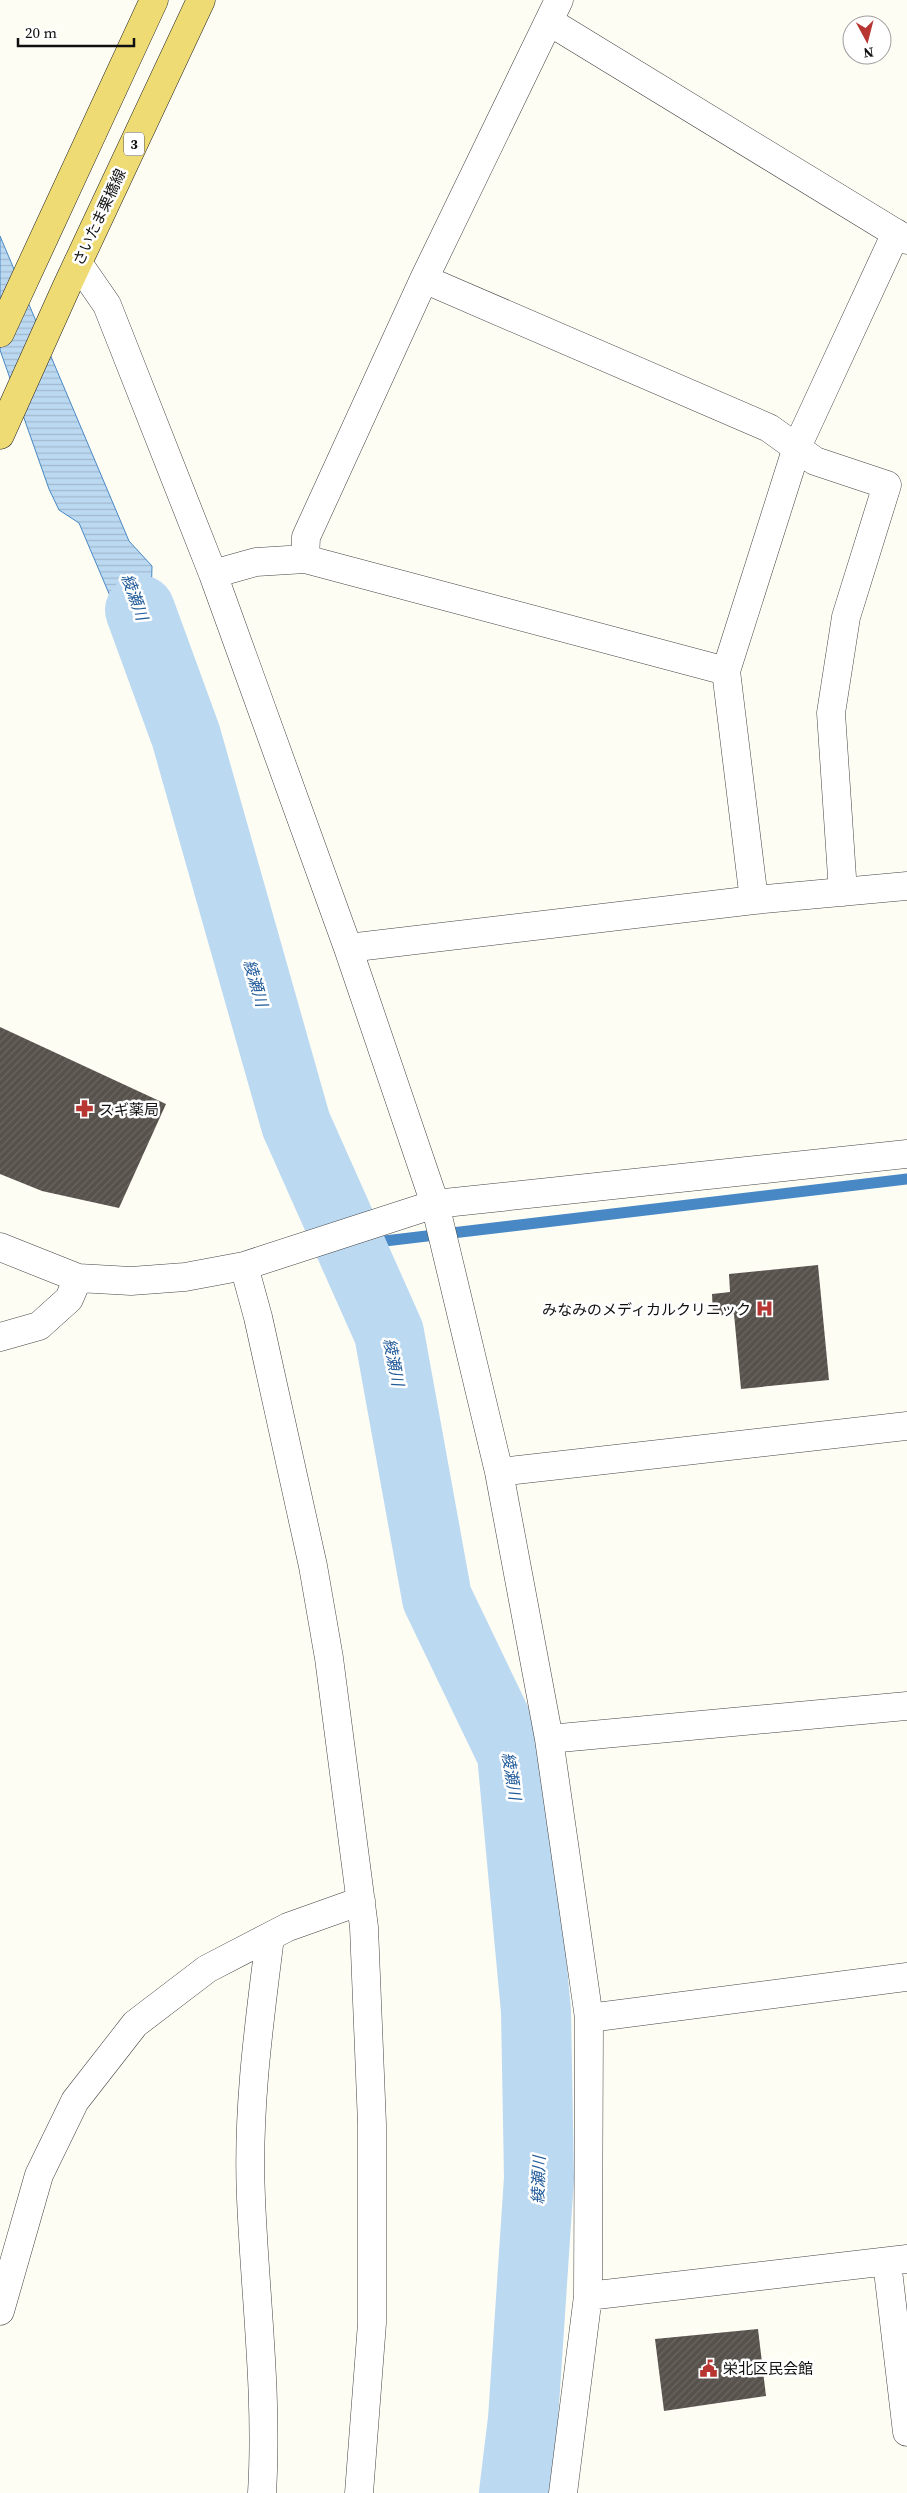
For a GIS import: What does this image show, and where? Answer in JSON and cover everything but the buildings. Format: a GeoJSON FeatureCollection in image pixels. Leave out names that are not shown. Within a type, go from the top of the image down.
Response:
{"type":"FeatureCollection","features":[{"type":"Feature","properties":{"kind":"main road"},"geometry":{"type":"LineString","coordinates":[[0,333],[154,0]]}},
{"type":"Feature","properties":{"kind":"main road","name":"さいたま栗橋線"},"geometry":{"type":"LineString","coordinates":[[0,435],[66,288],[201,0]]}},
{"type":"Feature","properties":{"kind":"street"},"geometry":{"type":"LineString","coordinates":[[305,559],[306,537],[424,279],[554,11],[901,236],[797,447],[726,671],[754,900]]}},
{"type":"Feature","properties":{"kind":"street"},"geometry":{"type":"LineString","coordinates":[[78,263],[107,305],[214,574],[348,948],[435,1204],[498,1472],[549,1739],[589,2018],[588,2296],[563,2493]]}},
{"type":"Feature","properties":{"kind":"street"},"geometry":{"type":"LineString","coordinates":[[424,279],[768,428],[815,461],[887,485],[846,617],[831,713],[843,892]]}},
{"type":"Feature","properties":{"kind":"street"},"geometry":{"type":"LineString","coordinates":[[214,574],[256,562],[305,559],[726,671]]}},
{"type":"Feature","properties":{"kind":"street"},"geometry":{"type":"LineString","coordinates":[[348,948],[754,900],[907,886]]}},
{"type":"Feature","properties":{"kind":"street"},"geometry":{"type":"LineString","coordinates":[[0,1247],[78,1278],[131,1282],[185,1277],[244,1266],[435,1204],[907,1154]]}},
{"type":"Feature","properties":{"kind":"street"},"geometry":{"type":"LineString","coordinates":[[244,1266],[258,1317],[313,1566],[329,1658],[364,1927],[372,2124],[372,2323],[359,2493]]}},
{"type":"Feature","properties":{"kind":"street"},"geometry":{"type":"LineString","coordinates":[[0,1337],[39,1326],[69,1299],[78,1278]]}},
{"type":"Feature","properties":{"kind":"street"},"geometry":{"type":"LineString","coordinates":[[498,1472],[907,1426]]}},
{"type":"Feature","properties":{"kind":"street"},"geometry":{"type":"LineString","coordinates":[[549,1739],[907,1706]]}},
{"type":"Feature","properties":{"kind":"street"},"geometry":{"type":"LineString","coordinates":[[0,2311],[39,2175],[75,2101],[135,2024],[207,1969],[288,1927],[361,1901]]}},
{"type":"Feature","properties":{"kind":"street"},"geometry":{"type":"LineString","coordinates":[[262,2493],[266,2439],[250,2186],[252,2082],[270,1937]]}},
{"type":"Feature","properties":{"kind":"street"},"geometry":{"type":"LineString","coordinates":[[589,2018],[907,1977]]}},
{"type":"Feature","properties":{"kind":"street"},"geometry":{"type":"LineString","coordinates":[[588,2296],[897,2261],[907,2432]]}},
{"type":"Feature","properties":{"kind":"water"},"geometry":{"type":"Polygon","coordinates":[[[0,236],[129,541],[152,566],[151,603],[182,694],[147,714],[113,603],[79,523],[59,510],[49,489],[0,350],[0,236]]]}},
{"type":"Feature","properties":{"kind":"waterway","name":"綾瀬川"},"geometry":{"type":"LineString","coordinates":[[140,610],[186,736],[296,1124],[389,1333],[437,1598],[512,1754],[536,2011],[539,2178],[523,2419],[514,2493]]}},
{"type":"Feature","properties":{"kind":"waterway"},"geometry":{"type":"LineString","coordinates":[[351,1245],[907,1179]]}},
{"type":"Feature","properties":{"kind":"place","name":"スギ薬局"},"geometry":{"type":"Point","coordinates":[85,1109]}},
{"type":"Feature","properties":{"kind":"place","name":"みなみのメディカルクリニック"},"geometry":{"type":"Point","coordinates":[765,1309]}},
{"type":"Feature","properties":{"kind":"place","name":"栄北区民会館"},"geometry":{"type":"Point","coordinates":[709,2368]}}]}
